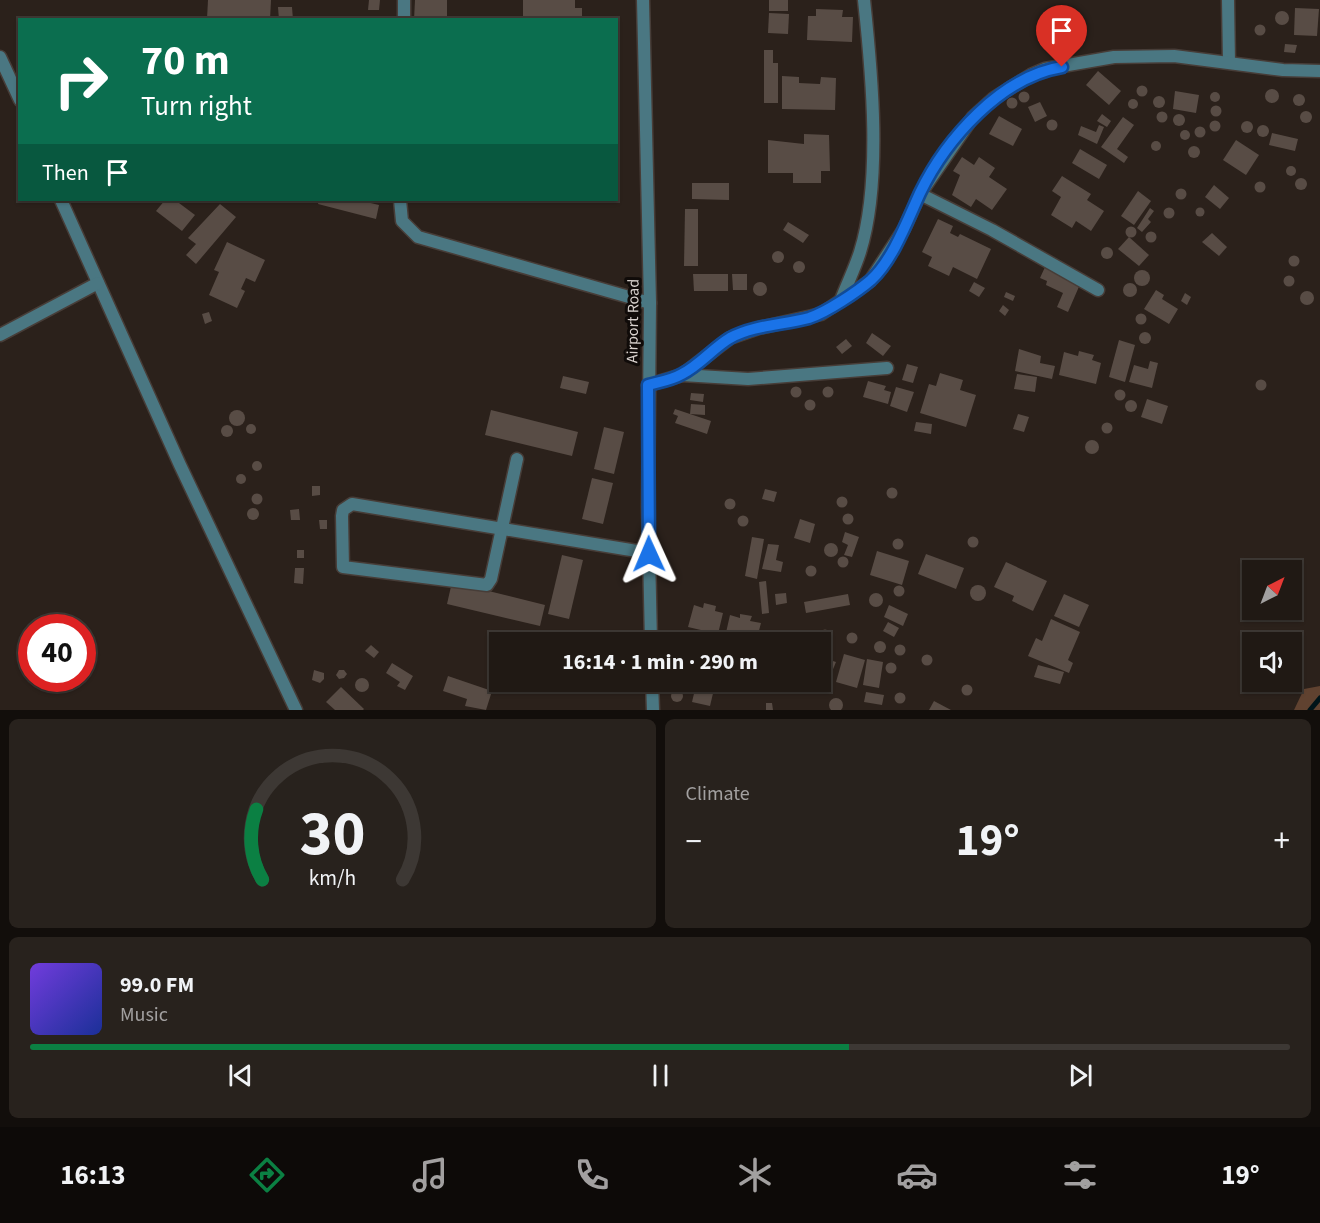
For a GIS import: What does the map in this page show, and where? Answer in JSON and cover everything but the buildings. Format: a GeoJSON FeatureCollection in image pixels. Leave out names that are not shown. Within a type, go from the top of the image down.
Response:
{"type":"FeatureCollection","features":[{"type":"Feature","properties":{"kind":"street"},"geometry":{"type":"LineString","coordinates":[[404,0],[404,18]]}},
{"type":"Feature","properties":{"kind":"street","name":"Airport Road"},"geometry":{"type":"LineString","coordinates":[[643,0],[650,303],[648,385],[651,632]]}},
{"type":"Feature","properties":{"kind":"street"},"geometry":{"type":"LineString","coordinates":[[840,300],[860,252],[873,175],[870,60],[864,0]]}},
{"type":"Feature","properties":{"kind":"street"},"geometry":{"type":"LineString","coordinates":[[1227,0],[1229,62]]}},
{"type":"Feature","properties":{"kind":"street"},"geometry":{"type":"LineString","coordinates":[[682,375],[730,338],[759,328],[821,314],[878,273],[904,229],[920,194],[973,117],[994,98],[1031,75],[1045,69],[1114,57],[1174,56],[1283,70],[1320,71]]}},
{"type":"Feature","properties":{"kind":"street"},"geometry":{"type":"LineString","coordinates":[[0,57],[18,96]]}},
{"type":"Feature","properties":{"kind":"street"},"geometry":{"type":"LineString","coordinates":[[920,194],[992,230],[1098,290]]}},
{"type":"Feature","properties":{"kind":"street"},"geometry":{"type":"LineString","coordinates":[[62,201],[180,465],[296,710]]}},
{"type":"Feature","properties":{"kind":"street"},"geometry":{"type":"LineString","coordinates":[[400,201],[402,221],[418,237],[650,303]]}},
{"type":"Feature","properties":{"kind":"street"},"geometry":{"type":"LineString","coordinates":[[0,335],[98,283]]}},
{"type":"Feature","properties":{"kind":"street"},"geometry":{"type":"LineString","coordinates":[[648,385],[682,375],[748,379],[887,368]]}},
{"type":"Feature","properties":{"kind":"street"},"geometry":{"type":"LineString","coordinates":[[517,459],[502,528],[491,579],[487,585],[343,567],[342,516],[343,510],[352,504],[502,528],[649,554]]}},
{"type":"Feature","properties":{"kind":"street"},"geometry":{"type":"LineString","coordinates":[[652,692],[653,710]]}},
{"type":"Feature","properties":{"kind":"shaded area"},"geometry":{"type":"Polygon","coordinates":[[[1320,686],[1320,710],[1294,710],[1304,689],[1320,686]]]}},
{"type":"Feature","properties":{"kind":"waterway"},"geometry":{"type":"LineString","coordinates":[[1310,710],[1320,698]]}},
{"type":"Feature","properties":{"kind":"route"},"geometry":{"type":"LineString","coordinates":[[649,554],[648,385],[682,375],[730,338],[759,328],[821,314],[870,281],[878,273],[904,229],[920,194],[951,145],[973,117],[994,98],[1031,75],[1045,69],[1062,67]]}}]}
